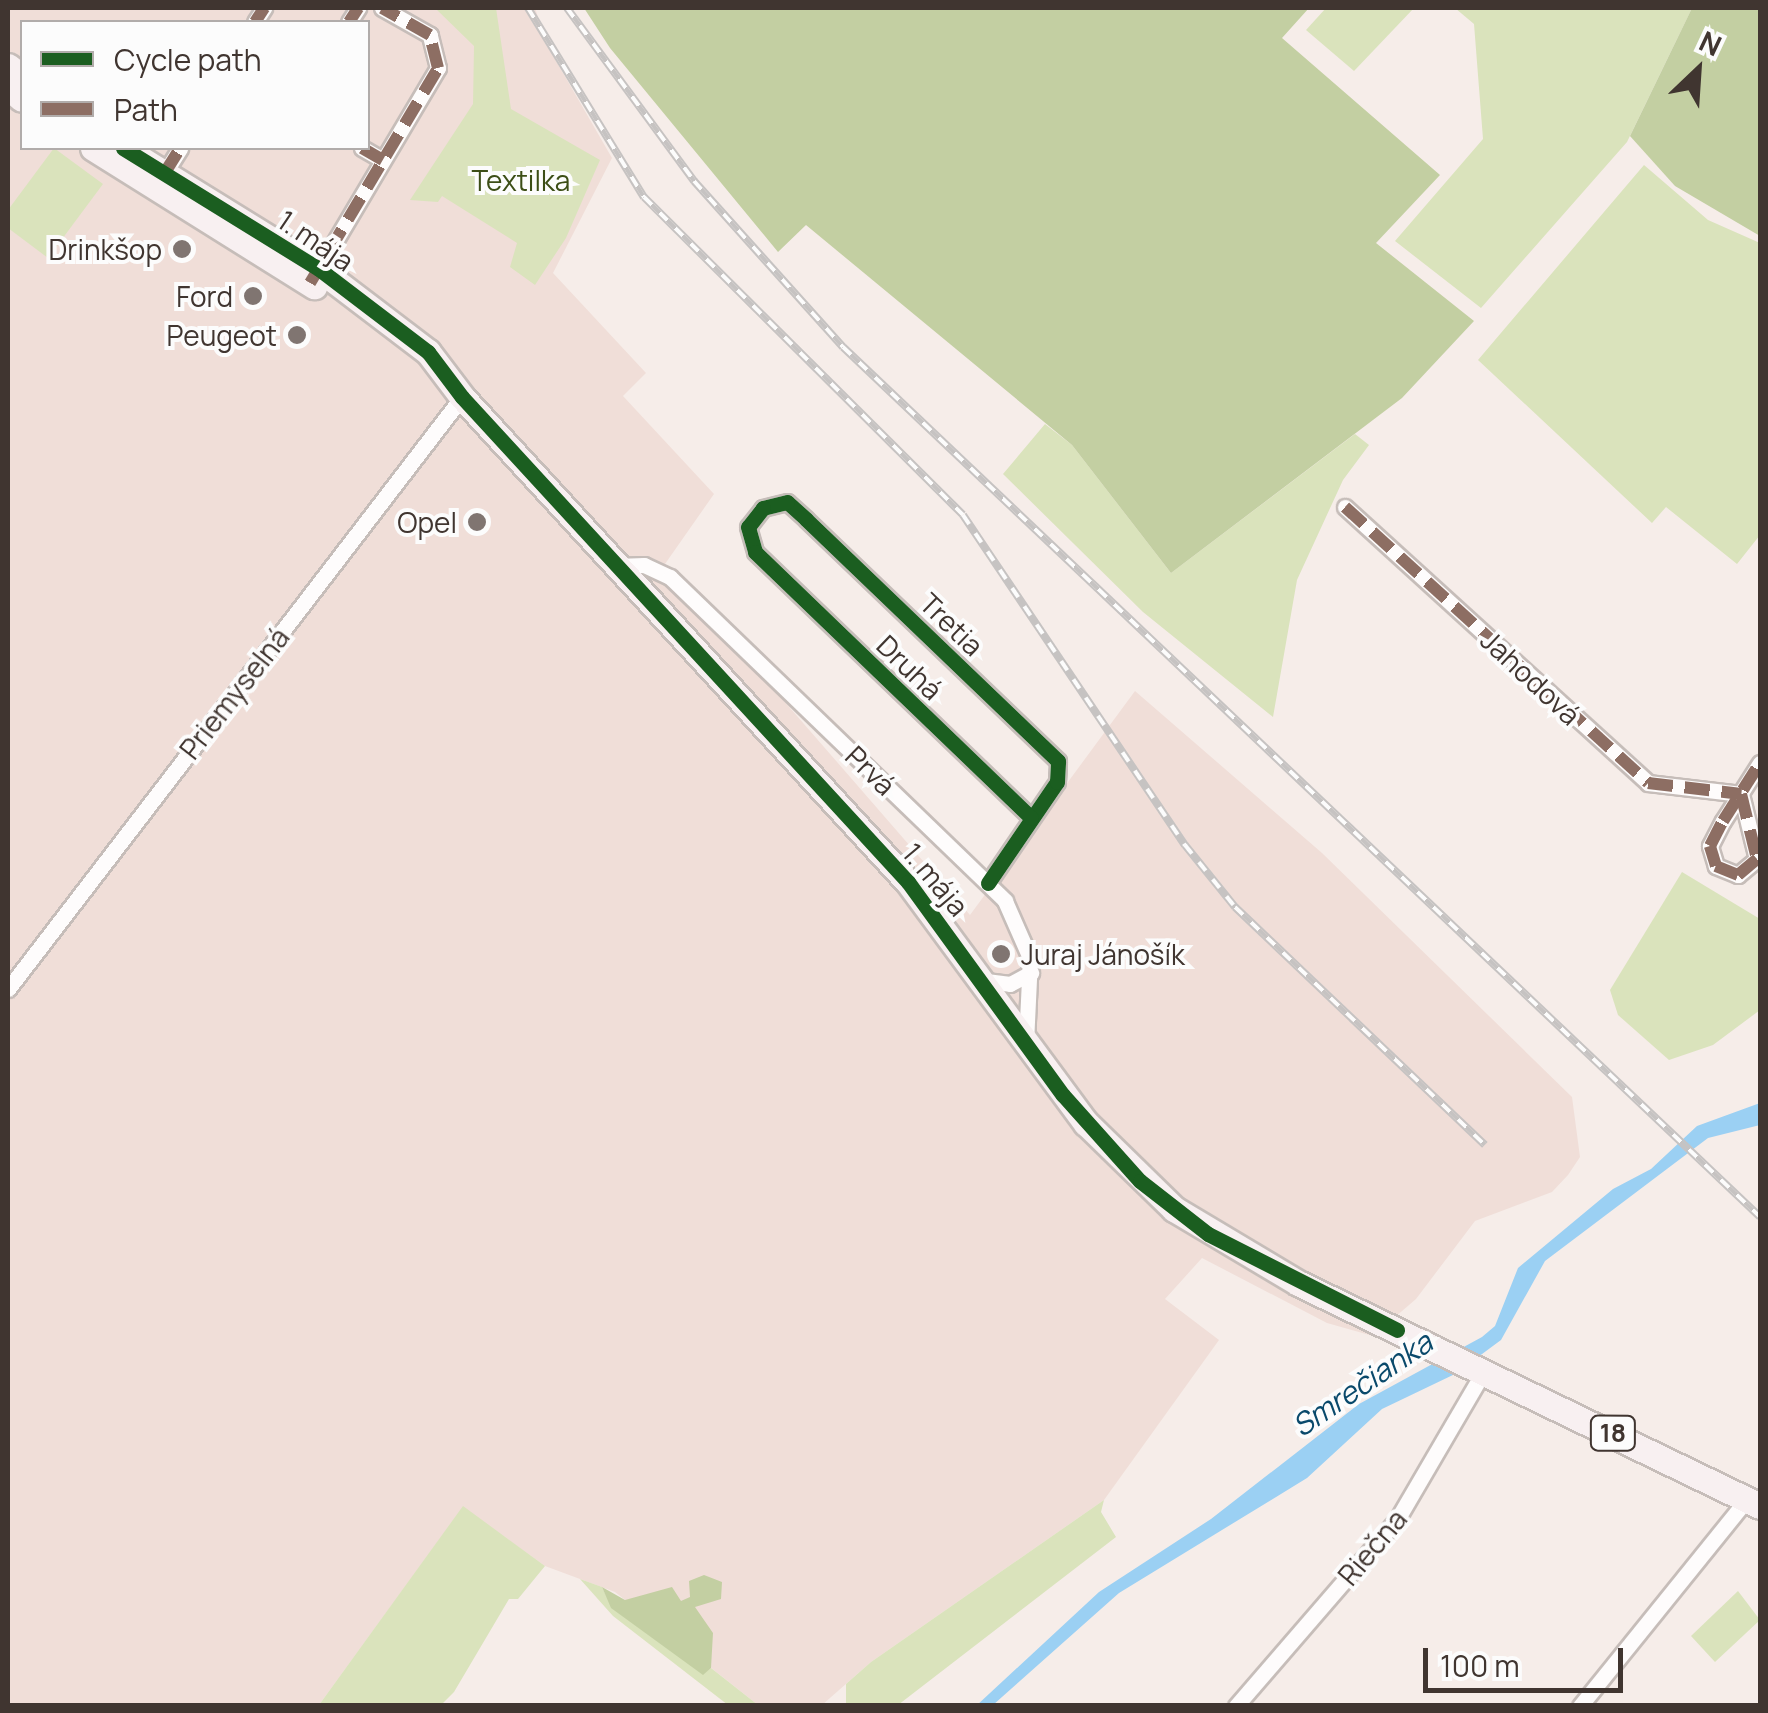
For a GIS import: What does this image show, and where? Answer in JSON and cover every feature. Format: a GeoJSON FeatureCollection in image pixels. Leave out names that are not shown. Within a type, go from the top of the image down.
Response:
{"type":"FeatureCollection","features":[{"type":"Feature","properties":{"kind":"main road","name":"1. mája"},"geometry":{"type":"LineString","coordinates":[[95,150],[315,276]]}},
{"type":"Feature","properties":{"kind":"main road","name":"1. mája"},"geometry":{"type":"LineString","coordinates":[[127,150],[428,352],[462,397],[908,882],[986,981],[1086,1123],[1174,1209],[1247,1256],[1480,1370]]}},
{"type":"Feature","properties":{"kind":"main road","name":"18"},"geometry":{"type":"LineString","coordinates":[[1480,1370],[1754,1502]]}},
{"type":"Feature","properties":{"kind":"street"},"geometry":{"type":"LineString","coordinates":[[315,276],[436,72],[438,58],[430,35],[382,8]]}},
{"type":"Feature","properties":{"kind":"street"},"geometry":{"type":"LineString","coordinates":[[164,174],[179,150]]}},
{"type":"Feature","properties":{"kind":"street"},"geometry":{"type":"LineString","coordinates":[[366,150],[383,160]]}},
{"type":"Feature","properties":{"kind":"street","name":"Priemyselná"},"geometry":{"type":"LineString","coordinates":[[8,990],[462,397]]}},
{"type":"Feature","properties":{"kind":"street","name":"Tretia"},"geometry":{"type":"LineString","coordinates":[[756,552],[748,526],[763,508],[787,502],[1061,766],[1031,818]]}},
{"type":"Feature","properties":{"kind":"street","name":"Jahodová"},"geometry":{"type":"LineString","coordinates":[[1345,507],[1644,780],[1741,794]]}},
{"type":"Feature","properties":{"kind":"street","name":"Druhá"},"geometry":{"type":"LineString","coordinates":[[756,552],[1031,818]]}},
{"type":"Feature","properties":{"kind":"street","name":"Prvá"},"geometry":{"type":"LineString","coordinates":[[618,566],[644,566],[670,578],[988,883],[1017,918],[1032,973],[1026,1042]]}},
{"type":"Feature","properties":{"kind":"street"},"geometry":{"type":"LineString","coordinates":[[1741,794],[1757,859],[1746,874],[1732,875],[1716,866],[1710,846],[1760,762]]}},
{"type":"Feature","properties":{"kind":"street"},"geometry":{"type":"LineString","coordinates":[[988,883],[1031,818]]}},
{"type":"Feature","properties":{"kind":"street"},"geometry":{"type":"LineString","coordinates":[[986,981],[1010,984],[1032,973]]}},
{"type":"Feature","properties":{"kind":"street","name":"Riečna"},"geometry":{"type":"LineString","coordinates":[[1236,1706],[1398,1518],[1480,1370]]}},
{"type":"Feature","properties":{"kind":"street"},"geometry":{"type":"LineString","coordinates":[[1580,1706],[1754,1502]]}},
{"type":"Feature","properties":{"kind":"shaded area"},"geometry":{"type":"Polygon","coordinates":[[[8,8],[535,8],[548,47],[612,158],[553,273],[646,373],[623,396],[714,494],[665,564],[970,915],[1135,691],[1322,853],[1572,1097],[1580,1157],[1568,1175],[1552,1192],[1475,1221],[1416,1299],[1373,1336],[1327,1323],[1202,1258],[1165,1299],[1219,1340],[1104,1500],[871,1662],[822,1705],[758,1705],[615,1592],[545,1566],[463,1507],[319,1705],[8,1706],[8,8]]]}},
{"type":"Feature","properties":{"kind":"green space","name":"Textilka"},"geometry":{"type":"Polygon","coordinates":[[[435,8],[496,8],[511,109],[600,160],[566,238],[535,285],[510,267],[517,243],[442,196],[438,202],[410,200],[473,104],[474,46],[435,8]]]}},
{"type":"Feature","properties":{"kind":"green space"},"geometry":{"type":"Polygon","coordinates":[[[584,8],[1309,8],[1282,38],[1440,175],[1376,243],[1474,321],[1402,398],[1171,573],[1072,445],[806,225],[778,252],[610,48],[584,8]]]}},
{"type":"Feature","properties":{"kind":"green space"},"geometry":{"type":"Polygon","coordinates":[[[1326,8],[1414,8],[1354,71],[1306,30],[1326,8]]]}},
{"type":"Feature","properties":{"kind":"green space"},"geometry":{"type":"Polygon","coordinates":[[[1455,8],[1692,8],[1627,142],[1481,308],[1395,241],[1483,139],[1474,24],[1455,8]]]}},
{"type":"Feature","properties":{"kind":"green space"},"geometry":{"type":"Polygon","coordinates":[[[1692,8],[1760,8],[1760,236],[1675,186],[1630,136],[1692,8]]]}},
{"type":"Feature","properties":{"kind":"green space"},"geometry":{"type":"Polygon","coordinates":[[[53,150],[103,184],[48,258],[8,228],[8,210],[53,150]]]}},
{"type":"Feature","properties":{"kind":"green space"},"geometry":{"type":"Polygon","coordinates":[[[1644,165],[1708,220],[1760,243],[1760,535],[1737,564],[1666,507],[1652,523],[1478,360],[1644,165]]]}},
{"type":"Feature","properties":{"kind":"green space"},"geometry":{"type":"Polygon","coordinates":[[[1045,424],[1072,445],[1171,573],[1355,434],[1369,445],[1343,480],[1297,580],[1273,717],[1143,612],[1003,474],[1045,424]]]}},
{"type":"Feature","properties":{"kind":"green space"},"geometry":{"type":"Polygon","coordinates":[[[1682,872],[1760,919],[1760,1010],[1713,1045],[1669,1060],[1618,1015],[1610,990],[1682,872]]]}},
{"type":"Feature","properties":{"kind":"green space"},"geometry":{"type":"Polygon","coordinates":[[[1104,1500],[1101,1512],[1116,1537],[898,1705],[846,1706],[846,1684],[871,1662],[1104,1500]]]}},
{"type":"Feature","properties":{"kind":"green space"},"geometry":{"type":"Polygon","coordinates":[[[463,1506],[545,1566],[518,1599],[509,1599],[454,1692],[441,1705],[319,1705],[463,1506]]]}},
{"type":"Feature","properties":{"kind":"green space"},"geometry":{"type":"Polygon","coordinates":[[[704,1575],[722,1582],[721,1599],[695,1607],[713,1633],[711,1668],[703,1675],[611,1608],[602,1587],[625,1600],[672,1587],[681,1601],[690,1597],[689,1581],[704,1575]]]}},
{"type":"Feature","properties":{"kind":"green space"},"geometry":{"type":"Polygon","coordinates":[[[580,1579],[602,1587],[612,1608],[703,1674],[711,1668],[758,1705],[728,1705],[613,1616],[580,1579]]]}},
{"type":"Feature","properties":{"kind":"green space"},"geometry":{"type":"Polygon","coordinates":[[[1738,1591],[1760,1620],[1715,1662],[1691,1636],[1738,1591]]]}},
{"type":"Feature","properties":{"kind":"water"},"geometry":{"type":"Polygon","coordinates":[[[1760,1103],[1760,1125],[1708,1138],[1545,1261],[1501,1340],[1455,1374],[1382,1409],[1307,1478],[1119,1593],[993,1705],[976,1706],[1099,1592],[1211,1519],[1359,1404],[1482,1337],[1495,1326],[1518,1268],[1613,1189],[1651,1169],[1697,1126],[1760,1103]]]}},
{"type":"Feature","properties":{"kind":"railway"},"geometry":{"type":"LineString","coordinates":[[528,8],[644,197],[963,515],[1185,845],[1235,907],[1485,1145]]}},
{"type":"Feature","properties":{"kind":"railway"},"geometry":{"type":"LineString","coordinates":[[567,8],[694,181],[843,347],[1760,1217]]}},
{"type":"Feature","properties":{"kind":"marked path"},"geometry":{"type":"LineString","coordinates":[[256,20],[264,8]]}},
{"type":"Feature","properties":{"kind":"marked path"},"geometry":{"type":"LineString","coordinates":[[350,20],[358,8]]}},
{"type":"Feature","properties":{"kind":"marked path"},"geometry":{"type":"LineString","coordinates":[[310,283],[438,68],[430,35],[382,8]]}},
{"type":"Feature","properties":{"kind":"marked path"},"geometry":{"type":"LineString","coordinates":[[164,174],[179,150]]}},
{"type":"Feature","properties":{"kind":"marked path"},"geometry":{"type":"LineString","coordinates":[[366,150],[383,160]]}},
{"type":"Feature","properties":{"kind":"marked path"},"geometry":{"type":"LineString","coordinates":[[1345,507],[1648,783],[1741,794]]}},
{"type":"Feature","properties":{"kind":"marked path"},"geometry":{"type":"LineString","coordinates":[[1741,794],[1757,859],[1738,875],[1716,866],[1710,846],[1723,821],[1760,763]]}},
{"type":"Feature","properties":{"kind":"cycle path"},"geometry":{"type":"LineString","coordinates":[[126,150],[319,269],[428,352],[462,397],[908,882],[1063,1095],[1140,1181],[1208,1234],[1397,1330]]}},
{"type":"Feature","properties":{"kind":"cycle path"},"geometry":{"type":"LineString","coordinates":[[988,883],[1057,782],[1058,761],[787,502],[763,508],[748,527],[755,552],[1031,818]]}},
{"type":"Feature","properties":{"kind":"place","name":"Drinkšop"},"geometry":{"type":"Point","coordinates":[182,249]}},
{"type":"Feature","properties":{"kind":"place","name":"Ford"},"geometry":{"type":"Point","coordinates":[253,296]}},
{"type":"Feature","properties":{"kind":"place","name":"Peugeot"},"geometry":{"type":"Point","coordinates":[297,335]}},
{"type":"Feature","properties":{"kind":"place","name":"Opel"},"geometry":{"type":"Point","coordinates":[477,522]}},
{"type":"Feature","properties":{"kind":"place","name":"Juraj Jánošík"},"geometry":{"type":"Point","coordinates":[1001,954]}},
{"type":"Feature","properties":{"kind":"water label","name":"Smrečianka"},"geometry":{"type":"Point","coordinates":[1362,1384]}}]}
